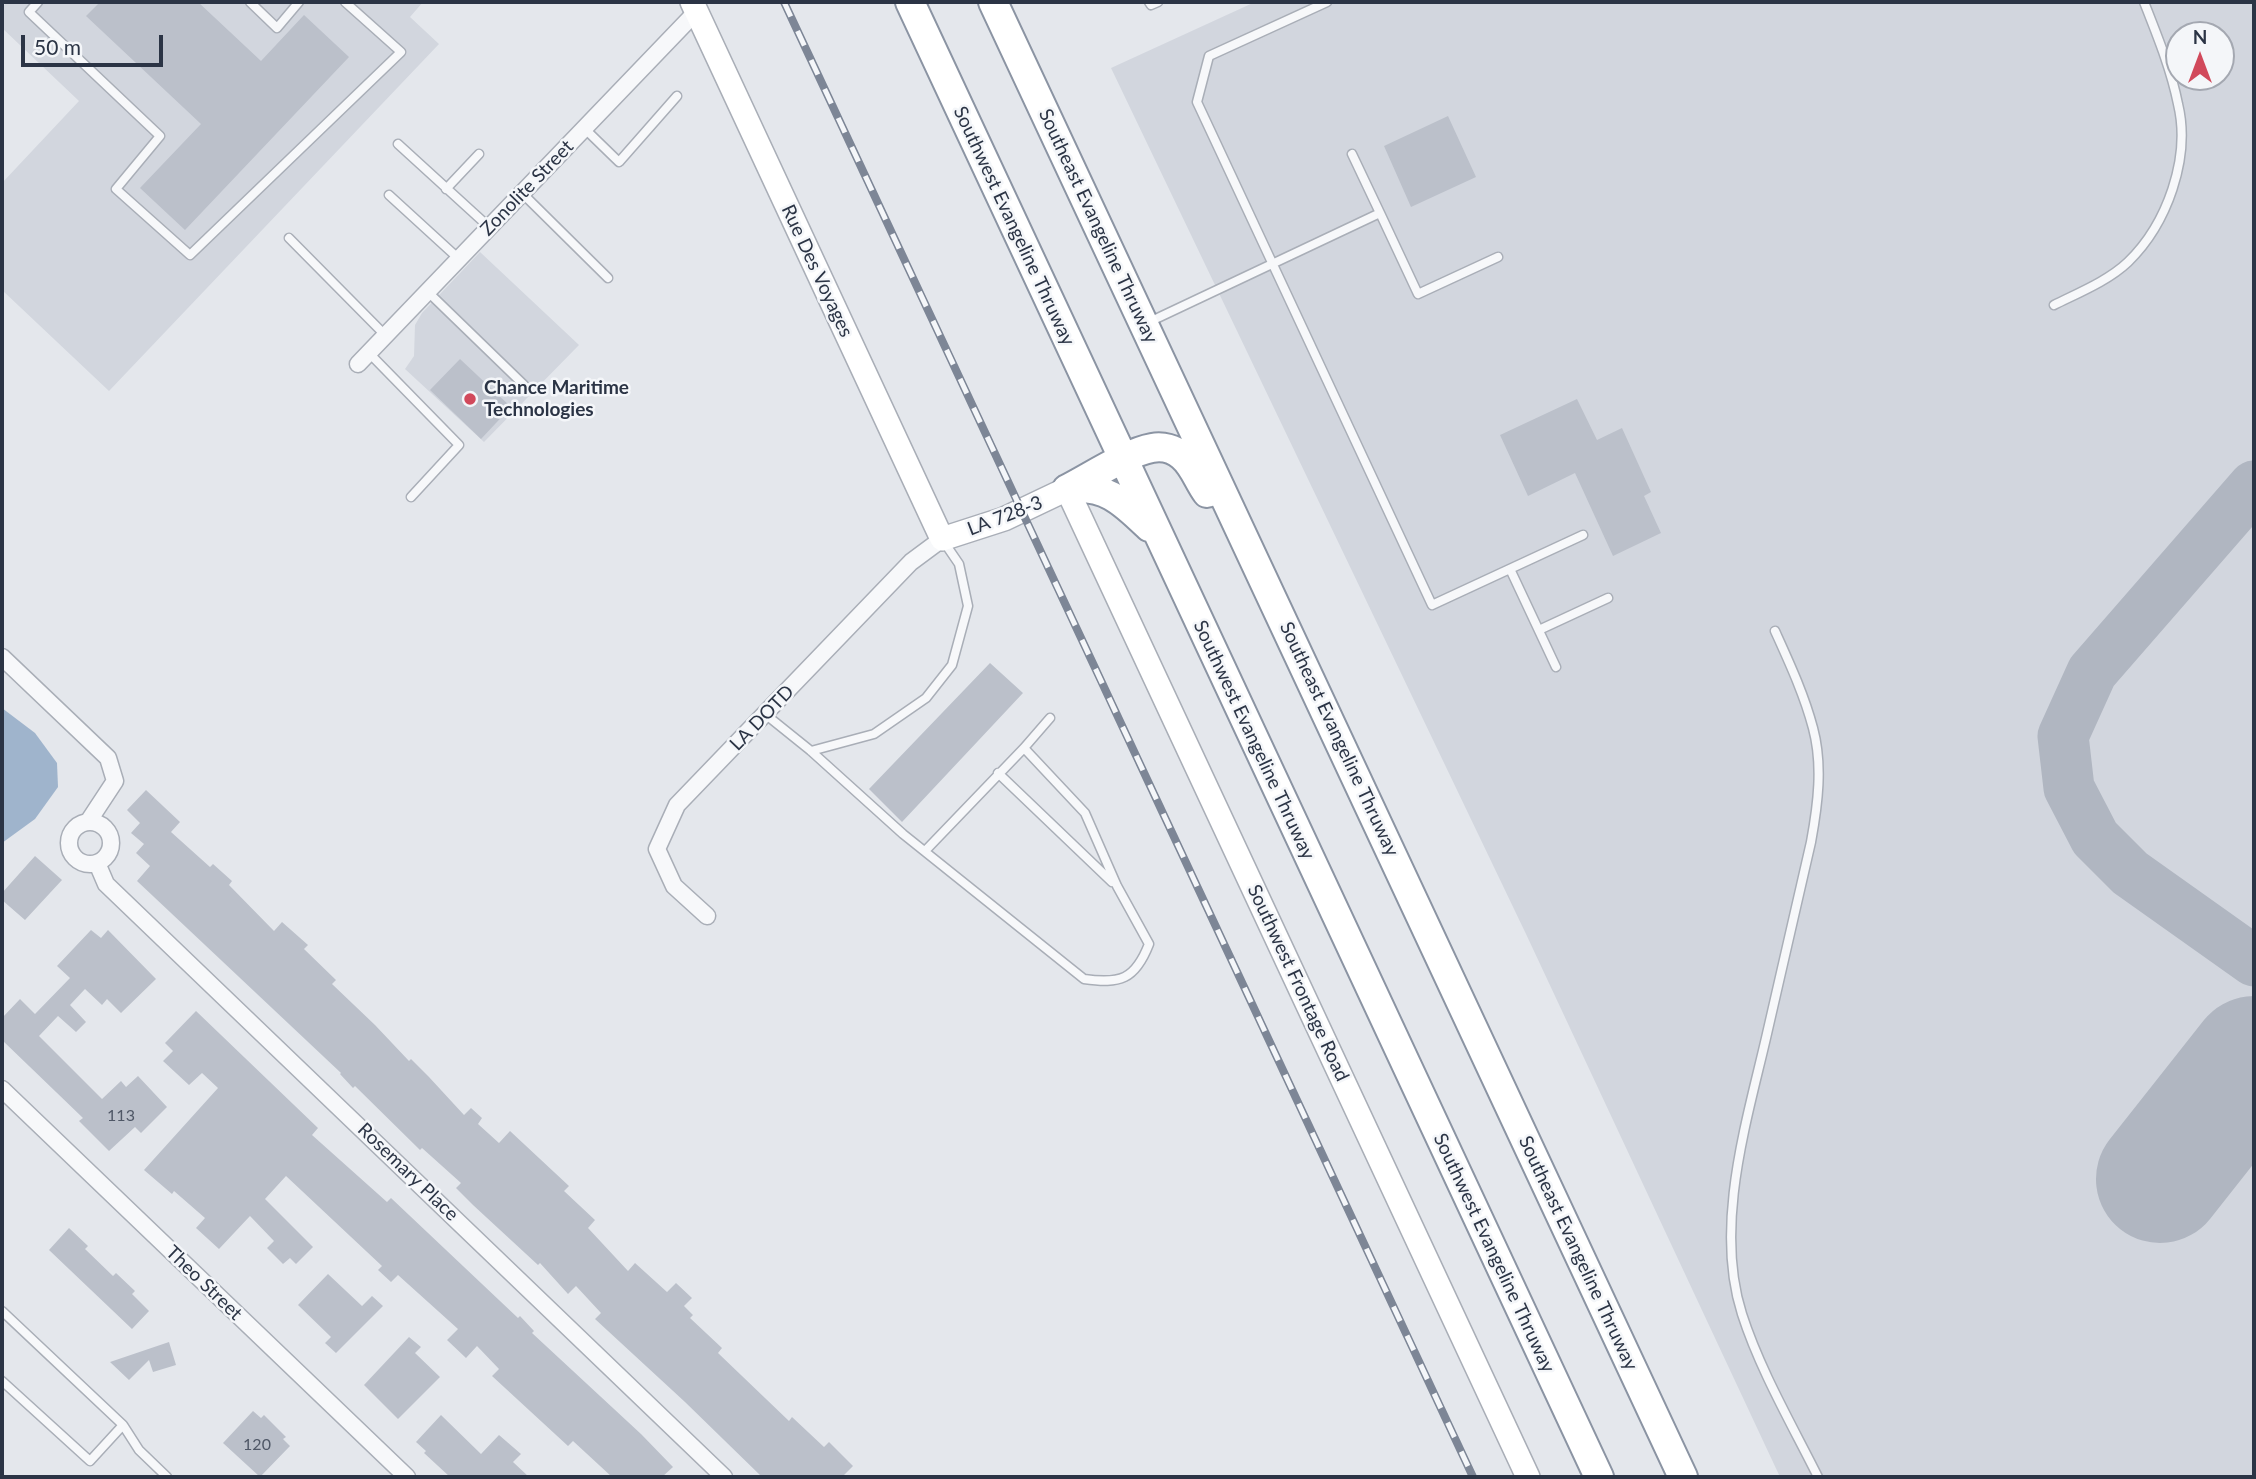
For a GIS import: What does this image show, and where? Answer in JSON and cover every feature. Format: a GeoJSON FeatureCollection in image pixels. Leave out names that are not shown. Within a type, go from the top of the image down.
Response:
{"type":"FeatureCollection","features":[{"type":"Feature","properties":{"kind":"highway","name":"Southwest Evangeline Thruway"},"geometry":{"type":"LineString","coordinates":[[910,2],[1599,1477]]}},
{"type":"Feature","properties":{"kind":"highway","name":"Southeast Evangeline Thruway"},"geometry":{"type":"LineString","coordinates":[[993,2],[1683,1477]]}},
{"type":"Feature","properties":{"kind":"highway"},"geometry":{"type":"LineString","coordinates":[[1067,489],[1123,460],[1151,448],[1162,447],[1173,450],[1190,464],[1205,491],[1237,521]]}},
{"type":"Feature","properties":{"kind":"highway"},"geometry":{"type":"LineString","coordinates":[[1067,489],[1083,487],[1103,492],[1131,510],[1158,536]]}},
{"type":"Feature","properties":{"kind":"main road","name":"Rue Des Voyages"},"geometry":{"type":"LineString","coordinates":[[694,7],[942,539]]}},
{"type":"Feature","properties":{"kind":"main road","name":"LA 728-3"},"geometry":{"type":"LineString","coordinates":[[942,539],[1014,516],[1067,489]]}},
{"type":"Feature","properties":{"kind":"main road","name":"Southwest Frontage Road"},"geometry":{"type":"LineString","coordinates":[[1067,489],[1528,1477]]}},
{"type":"Feature","properties":{"kind":"street","name":"Zonolite Street"},"geometry":{"type":"LineString","coordinates":[[363,359],[584,128],[694,7]]}},
{"type":"Feature","properties":{"kind":"street","name":"LA DOTD"},"geometry":{"type":"LineString","coordinates":[[707,916],[674,886],[657,849],[677,806],[911,562],[942,539]]}},
{"type":"Feature","properties":{"kind":"street"},"geometry":{"type":"LineString","coordinates":[[2,657],[108,758],[115,781],[88,822],[75,828],[71,834],[69,848],[72,855],[83,863],[97,863],[104,860],[111,849],[110,835],[101,825],[88,822]]}},
{"type":"Feature","properties":{"kind":"street","name":"Rosemary Place"},"geometry":{"type":"LineString","coordinates":[[97,863],[106,884],[724,1477]]}},
{"type":"Feature","properties":{"kind":"street","name":"Theo Street"},"geometry":{"type":"LineString","coordinates":[[2,1089],[407,1477]]}},
{"type":"Feature","properties":{"kind":"lane"},"geometry":{"type":"LineString","coordinates":[[23,2],[29,12],[160,135],[116,188],[190,255],[401,52],[345,2]]}},
{"type":"Feature","properties":{"kind":"lane"},"geometry":{"type":"LineString","coordinates":[[29,12],[38,2]]}},
{"type":"Feature","properties":{"kind":"lane"},"geometry":{"type":"LineString","coordinates":[[250,2],[276,27],[299,2]]}},
{"type":"Feature","properties":{"kind":"lane"},"geometry":{"type":"LineString","coordinates":[[1149,2],[1151,5],[1158,2]]}},
{"type":"Feature","properties":{"kind":"lane"},"geometry":{"type":"LineString","coordinates":[[1327,2],[1209,56],[1197,102],[1432,606],[1583,536]]}},
{"type":"Feature","properties":{"kind":"lane"},"geometry":{"type":"LineString","coordinates":[[2054,305],[2086,290],[2127,263],[2153,232],[2174,190],[2180,150],[2179,107],[2166,58],[2144,2]]}},
{"type":"Feature","properties":{"kind":"lane"},"geometry":{"type":"LineString","coordinates":[[584,128],[619,162],[677,96]]}},
{"type":"Feature","properties":{"kind":"lane"},"geometry":{"type":"LineString","coordinates":[[398,144],[489,228]]}},
{"type":"Feature","properties":{"kind":"lane"},"geometry":{"type":"LineString","coordinates":[[446,188],[479,154]]}},
{"type":"Feature","properties":{"kind":"lane"},"geometry":{"type":"LineString","coordinates":[[1352,154],[1418,294],[1498,257]]}},
{"type":"Feature","properties":{"kind":"lane"},"geometry":{"type":"LineString","coordinates":[[522,193],[608,278]]}},
{"type":"Feature","properties":{"kind":"lane"},"geometry":{"type":"LineString","coordinates":[[389,195],[459,259]]}},
{"type":"Feature","properties":{"kind":"lane"},"geometry":{"type":"LineString","coordinates":[[1144,324],[1380,213]]}},
{"type":"Feature","properties":{"kind":"lane"},"geometry":{"type":"LineString","coordinates":[[289,238],[385,335]]}},
{"type":"Feature","properties":{"kind":"lane"},"geometry":{"type":"LineString","coordinates":[[428,292],[524,385]]}},
{"type":"Feature","properties":{"kind":"lane"},"geometry":{"type":"LineString","coordinates":[[363,359],[459,445],[411,497]]}},
{"type":"Feature","properties":{"kind":"lane"},"geometry":{"type":"LineString","coordinates":[[811,751],[874,734],[926,698],[952,665],[968,606],[959,564],[942,539]]}},
{"type":"Feature","properties":{"kind":"lane"},"geometry":{"type":"LineString","coordinates":[[1510,569],[1556,667]]}},
{"type":"Feature","properties":{"kind":"lane"},"geometry":{"type":"LineString","coordinates":[[1539,630],[1608,598]]}},
{"type":"Feature","properties":{"kind":"lane"},"geometry":{"type":"LineString","coordinates":[[1775,631],[1814,730],[1818,801],[1811,842],[1739,1152],[1732,1210],[1732,1262],[1742,1313],[1770,1380],[1818,1477]]}},
{"type":"Feature","properties":{"kind":"lane"},"geometry":{"type":"LineString","coordinates":[[765,714],[925,851],[1083,979],[1105,982],[1126,978],[1142,964],[1150,944],[1117,886],[1085,813],[1024,748]]}},
{"type":"Feature","properties":{"kind":"lane"},"geometry":{"type":"LineString","coordinates":[[925,851],[1050,718]]}},
{"type":"Feature","properties":{"kind":"lane"},"geometry":{"type":"LineString","coordinates":[[998,773],[1117,886]]}},
{"type":"Feature","properties":{"kind":"lane"},"geometry":{"type":"LineString","coordinates":[[2,1311],[123,1425],[139,1450],[167,1477]]}},
{"type":"Feature","properties":{"kind":"lane"},"geometry":{"type":"LineString","coordinates":[[2,1381],[90,1461],[123,1425]]}},
{"type":"Feature","properties":{"kind":"shaded area"},"geometry":{"type":"Polygon","coordinates":[[[7,2],[423,2],[410,17],[439,44],[109,391],[2,290],[2,183],[79,101],[2,28],[2,7],[7,2]]]}},
{"type":"Feature","properties":{"kind":"shaded area"},"geometry":{"type":"Polygon","coordinates":[[[1255,2],[2254,2],[2254,1477],[1780,1477],[1526,934],[1111,68],[1255,2]]]}},
{"type":"Feature","properties":{"kind":"shaded area"},"geometry":{"type":"Polygon","coordinates":[[[480,252],[579,345],[484,442],[405,369],[414,356],[415,325],[422,313],[480,252]]]}},
{"type":"Feature","properties":{"kind":"water"},"geometry":{"type":"Polygon","coordinates":[[[2,708],[35,733],[57,763],[58,787],[35,819],[2,843],[2,708]]]}},
{"type":"Feature","properties":{"kind":"building"},"geometry":{"type":"Polygon","coordinates":[[[100,2],[198,2],[261,61],[304,15],[349,57],[185,230],[140,188],[201,124],[86,16],[100,2]]]}},
{"type":"Feature","properties":{"kind":"building"},"geometry":{"type":"Polygon","coordinates":[[[1448,116],[1476,177],[1411,207],[1384,146],[1448,116]]]}},
{"type":"Feature","properties":{"kind":"building","name":"Chance Maritime Technologies"},"geometry":{"type":"Polygon","coordinates":[[[460,359],[511,407],[481,439],[430,390],[460,359]]]}},
{"type":"Feature","properties":{"kind":"building"},"geometry":{"type":"Polygon","coordinates":[[[1577,399],[1597,440],[1622,428],[1651,492],[1644,496],[1661,533],[1613,556],[1575,473],[1528,496],[1500,435],[1577,399]]]}},
{"type":"Feature","properties":{"kind":"building"},"geometry":{"type":"Polygon","coordinates":[[[990,663],[1023,693],[902,822],[869,789],[990,663]]]}},
{"type":"Feature","properties":{"kind":"building"},"geometry":{"type":"Polygon","coordinates":[[[146,790],[180,822],[171,832],[210,867],[213,864],[232,881],[229,885],[274,931],[282,922],[308,945],[304,949],[336,980],[332,984],[409,1061],[411,1059],[464,1115],[471,1108],[482,1118],[478,1124],[499,1143],[510,1131],[569,1186],[564,1191],[595,1220],[588,1228],[628,1271],[635,1263],[667,1292],[676,1283],[692,1298],[684,1306],[693,1315],[690,1318],[722,1348],[718,1353],[789,1421],[792,1417],[824,1447],[829,1442],[853,1466],[842,1477],[762,1477],[595,1319],[601,1313],[576,1286],[568,1294],[540,1263],[538,1265],[473,1205],[456,1188],[461,1183],[422,1148],[420,1150],[355,1086],[353,1088],[341,1073],[137,881],[150,866],[136,853],[144,844],[131,833],[140,823],[127,810],[146,790]]]}},
{"type":"Feature","properties":{"kind":"building"},"geometry":{"type":"Polygon","coordinates":[[[35,856],[62,880],[25,920],[2,900],[2,893],[35,856]]]}},
{"type":"Feature","properties":{"kind":"building"},"geometry":{"type":"Polygon","coordinates":[[[91,930],[101,938],[108,930],[156,979],[121,1013],[107,999],[102,1005],[85,989],[70,1005],[86,1022],[76,1032],[58,1016],[39,1036],[102,1099],[121,1081],[126,1087],[138,1076],[167,1107],[141,1133],[135,1127],[109,1151],[79,1121],[83,1118],[2,1040],[2,1018],[20,999],[35,1014],[70,978],[57,966],[91,930]]]}},
{"type":"Feature","properties":{"kind":"building"},"geometry":{"type":"Polygon","coordinates":[[[196,1011],[318,1128],[312,1135],[387,1202],[391,1198],[518,1318],[520,1316],[534,1331],[532,1333],[673,1467],[662,1477],[612,1477],[573,1441],[568,1446],[492,1376],[499,1369],[477,1346],[466,1358],[447,1340],[458,1329],[398,1275],[391,1282],[378,1270],[382,1266],[286,1176],[265,1199],[313,1247],[296,1264],[290,1258],[283,1264],[267,1248],[274,1241],[250,1216],[219,1249],[196,1228],[205,1218],[144,1170],[218,1088],[202,1073],[189,1085],[163,1061],[173,1051],[165,1043],[196,1011]]]}},
{"type":"Feature","properties":{"kind":"building"},"geometry":{"type":"Polygon","coordinates":[[[69,1228],[88,1246],[85,1249],[113,1276],[116,1273],[135,1291],[132,1294],[149,1311],[132,1329],[49,1250],[69,1228]]]}},
{"type":"Feature","properties":{"kind":"building"},"geometry":{"type":"Polygon","coordinates":[[[328,1274],[362,1306],[372,1296],[383,1306],[336,1353],[325,1343],[331,1337],[298,1305],[328,1274]]]}},
{"type":"Feature","properties":{"kind":"building"},"geometry":{"type":"Polygon","coordinates":[[[409,1337],[421,1347],[415,1353],[440,1377],[398,1419],[364,1385],[409,1337]]]}},
{"type":"Feature","properties":{"kind":"building"},"geometry":{"type":"Polygon","coordinates":[[[169,1342],[176,1365],[153,1372],[149,1360],[129,1380],[110,1362],[169,1342]]]}},
{"type":"Feature","properties":{"kind":"building"},"geometry":{"type":"Polygon","coordinates":[[[253,1411],[261,1418],[264,1415],[286,1437],[283,1439],[290,1446],[260,1477],[223,1443],[253,1411]]]}},
{"type":"Feature","properties":{"kind":"building"},"geometry":{"type":"Polygon","coordinates":[[[441,1415],[481,1454],[499,1435],[521,1454],[513,1462],[529,1477],[450,1477],[416,1442],[441,1415]]]}},
{"type":"Feature","properties":{"kind":"taxiway"},"geometry":{"type":"LineString","coordinates":[[2254,486],[2092,672],[2063,736],[2069,788],[2095,838],[2130,873],[2254,961]]}},
{"type":"Feature","properties":{"kind":"runway"},"geometry":{"type":"LineString","coordinates":[[2160,1179],[2254,1060]]}},
{"type":"Feature","properties":{"kind":"railway"},"geometry":{"type":"LineString","coordinates":[[784,2],[1473,1477]]}},
{"type":"Feature","properties":{"kind":"place","name":"Chance Maritime Technologies"},"geometry":{"type":"Point","coordinates":[470,399]}}]}
